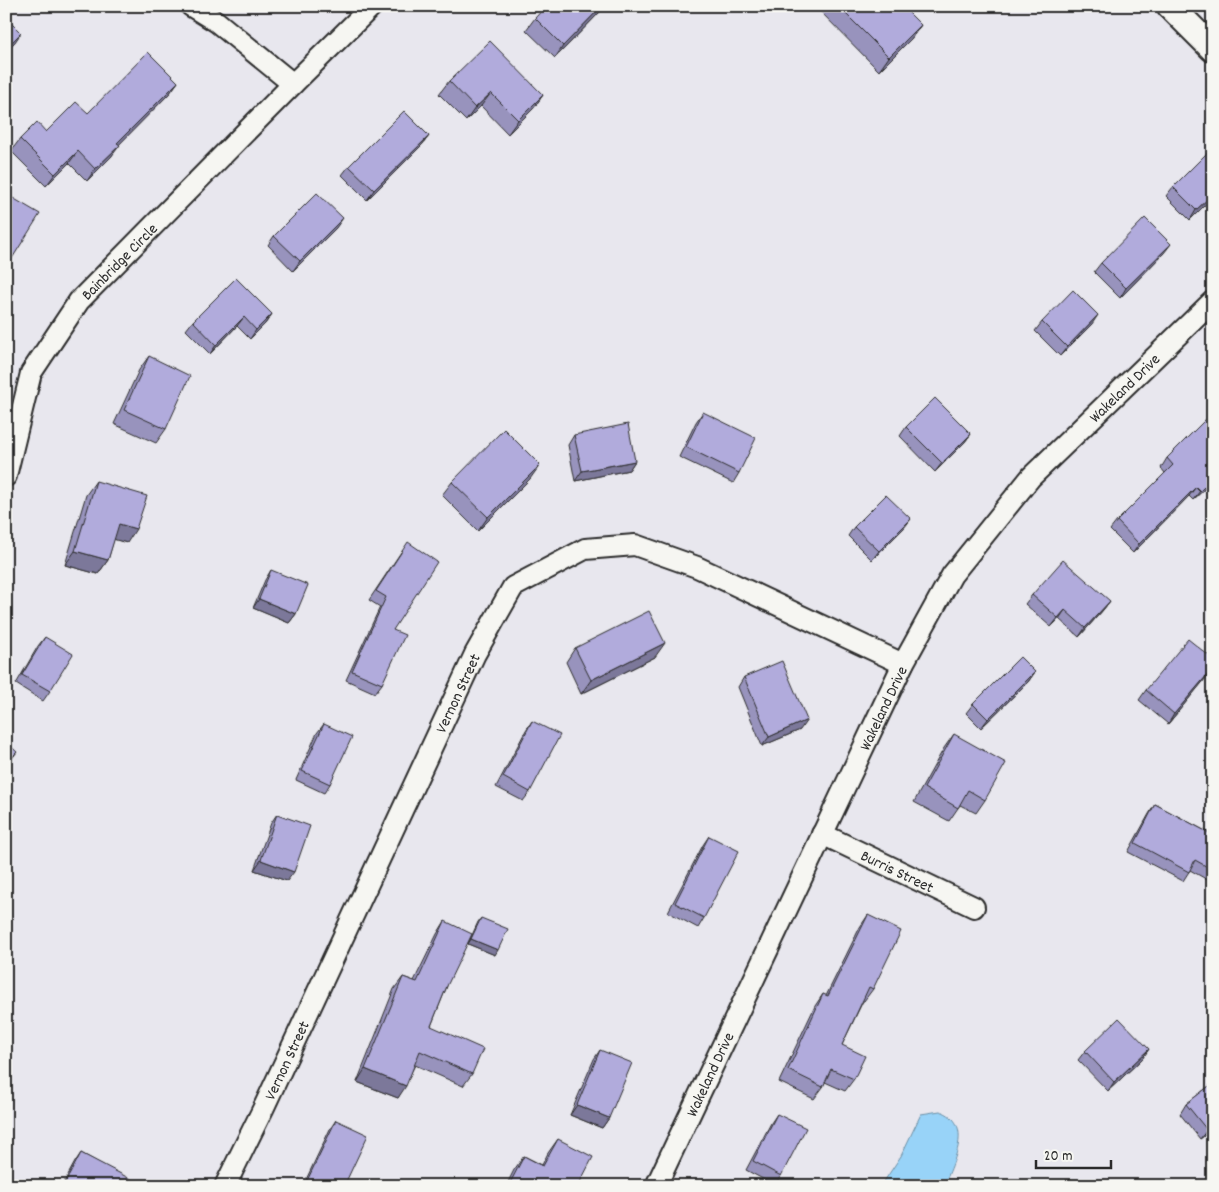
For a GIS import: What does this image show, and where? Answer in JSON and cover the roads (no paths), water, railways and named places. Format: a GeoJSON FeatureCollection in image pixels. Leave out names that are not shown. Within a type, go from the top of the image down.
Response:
{"type":"FeatureCollection","features":[{"type":"Feature","properties":{"kind":"street"},"geometry":{"type":"LineString","coordinates":[[191,6],[217,22],[293,84]]}},
{"type":"Feature","properties":{"kind":"street","name":"Bainbridge Circle"},"geometry":{"type":"LineString","coordinates":[[6,476],[31,373],[79,302],[372,6]]}},
{"type":"Feature","properties":{"kind":"street"},"geometry":{"type":"LineString","coordinates":[[1170,6],[1213,50]]}},
{"type":"Feature","properties":{"kind":"street","name":"Wakeland Drive"},"geometry":{"type":"LineString","coordinates":[[656,1186],[902,664],[952,575],[1031,477],[1213,301]]}},
{"type":"Feature","properties":{"kind":"street","name":"Vernon Street"},"geometry":{"type":"LineString","coordinates":[[225,1186],[264,1107],[475,654],[513,587],[585,550],[635,544],[697,567],[902,664]]}},
{"type":"Feature","properties":{"kind":"street","name":"Burris Street"},"geometry":{"type":"LineString","coordinates":[[822,834],[974,907]]}},
{"type":"Feature","properties":{"kind":"water"},"geometry":{"type":"Polygon","coordinates":[[[940,1111],[951,1117],[957,1124],[959,1134],[956,1155],[944,1186],[881,1186],[901,1156],[921,1114],[940,1111]]]}}]}
